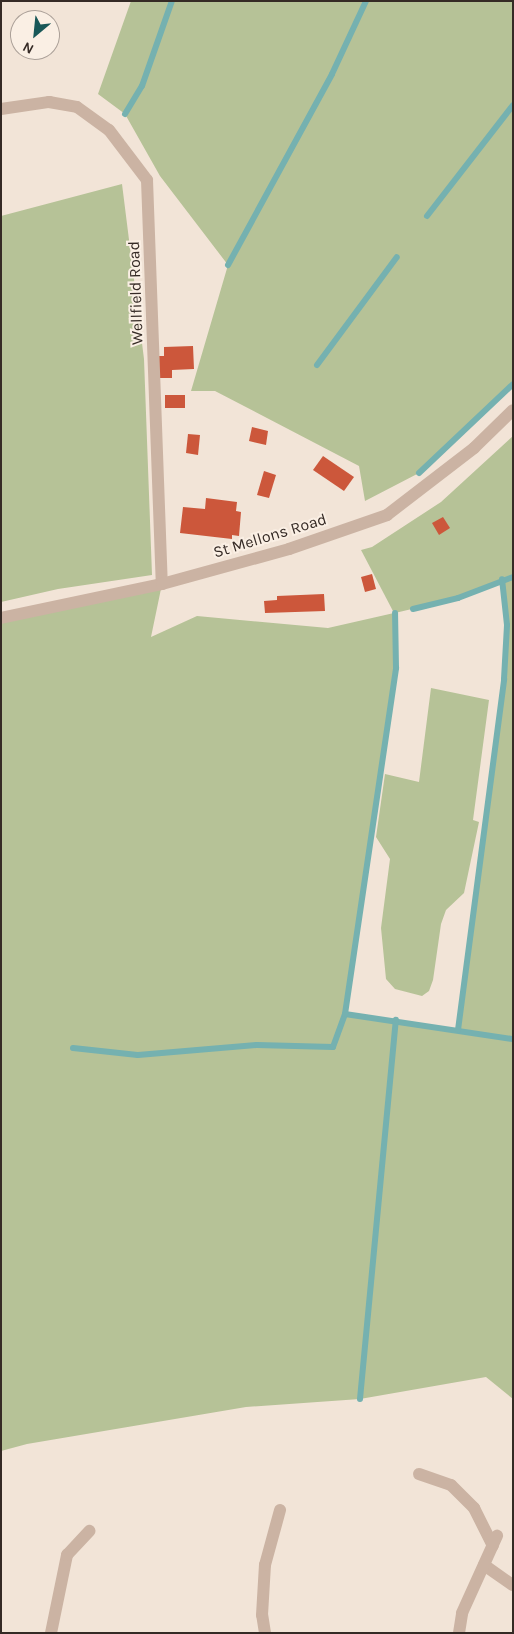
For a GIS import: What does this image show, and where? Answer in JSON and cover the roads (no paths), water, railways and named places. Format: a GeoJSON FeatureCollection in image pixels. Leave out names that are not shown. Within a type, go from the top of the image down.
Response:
{"type":"FeatureCollection","features":[{"type":"Feature","properties":{"kind":"street","name":"Wellfield Road"},"geometry":{"type":"LineString","coordinates":[[1,110],[49,102],[77,107],[109,130],[147,180],[162,584]]}},
{"type":"Feature","properties":{"kind":"street","name":"St Mellons Road"},"geometry":{"type":"LineString","coordinates":[[1,618],[162,584],[289,549],[387,515],[474,448],[513,410]]}},
{"type":"Feature","properties":{"kind":"street"},"geometry":{"type":"LineString","coordinates":[[419,1474],[451,1485],[462,1494],[474,1508],[495,1541],[462,1613],[459,1633]]}},
{"type":"Feature","properties":{"kind":"street"},"geometry":{"type":"LineString","coordinates":[[265,1633],[262,1615],[265,1565],[280,1510]]}},
{"type":"Feature","properties":{"kind":"street"},"geometry":{"type":"LineString","coordinates":[[51,1633],[67,1555],[89,1531]]}},
{"type":"Feature","properties":{"kind":"street"},"geometry":{"type":"LineString","coordinates":[[484,1565],[513,1585]]}},
{"type":"Feature","properties":{"kind":"waterway"},"geometry":{"type":"LineString","coordinates":[[125,114],[142,86],[172,1]]}},
{"type":"Feature","properties":{"kind":"waterway"},"geometry":{"type":"LineString","coordinates":[[228,265],[332,74],[366,1]]}},
{"type":"Feature","properties":{"kind":"waterway"},"geometry":{"type":"LineString","coordinates":[[427,216],[513,105]]}},
{"type":"Feature","properties":{"kind":"waterway"},"geometry":{"type":"LineString","coordinates":[[317,365],[397,257]]}},
{"type":"Feature","properties":{"kind":"waterway"},"geometry":{"type":"LineString","coordinates":[[419,473],[513,384]]}},
{"type":"Feature","properties":{"kind":"waterway"},"geometry":{"type":"LineString","coordinates":[[413,609],[458,598],[513,577]]}},
{"type":"Feature","properties":{"kind":"waterway"},"geometry":{"type":"LineString","coordinates":[[458,1030],[504,679],[507,625],[502,579]]}},
{"type":"Feature","properties":{"kind":"waterway"},"geometry":{"type":"LineString","coordinates":[[73,1048],[138,1055],[257,1045],[333,1047],[345,1014],[396,668],[395,613]]}},
{"type":"Feature","properties":{"kind":"waterway"},"geometry":{"type":"LineString","coordinates":[[345,1014],[513,1039]]}},
{"type":"Feature","properties":{"kind":"waterway"},"geometry":{"type":"LineString","coordinates":[[360,1399],[396,1020]]}}]}
